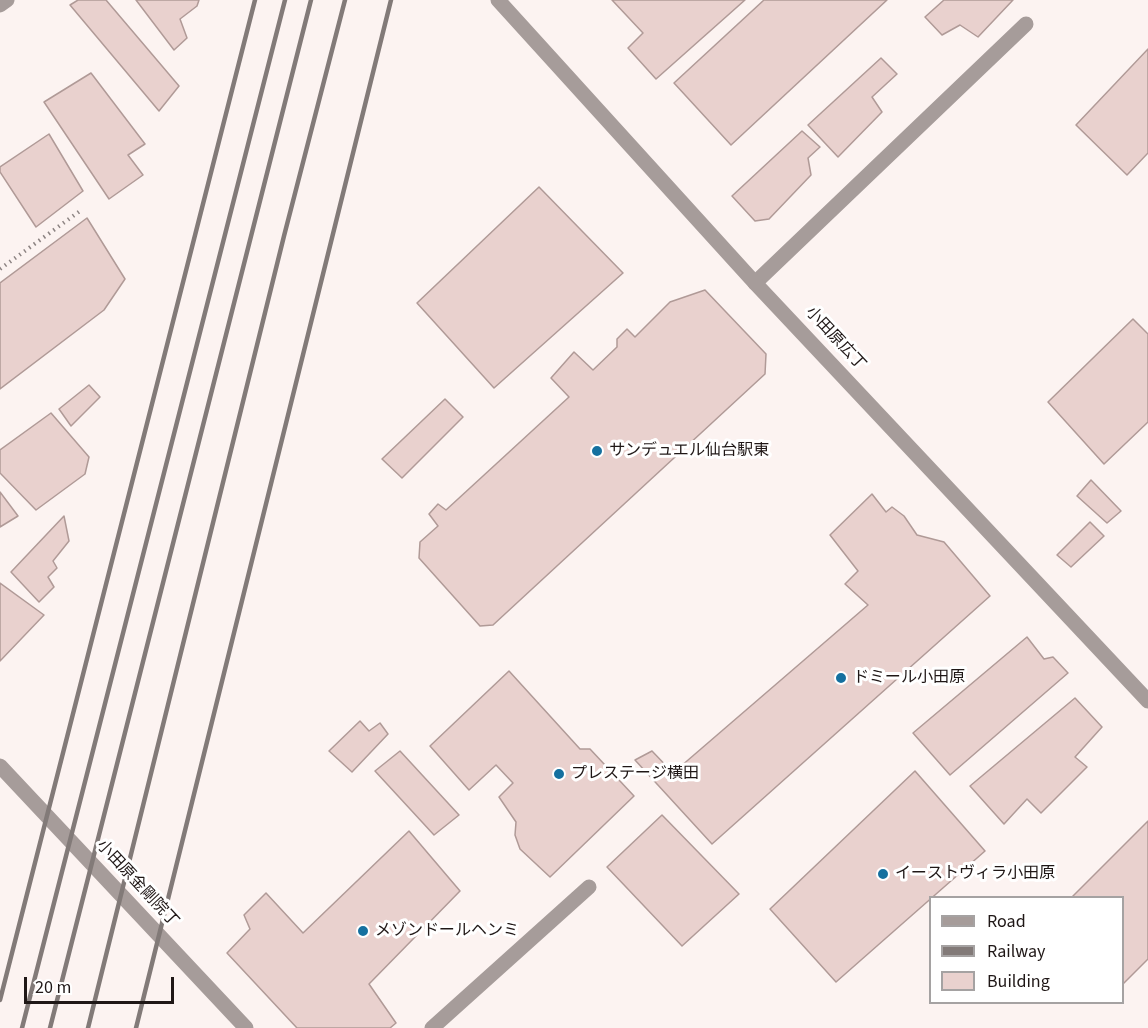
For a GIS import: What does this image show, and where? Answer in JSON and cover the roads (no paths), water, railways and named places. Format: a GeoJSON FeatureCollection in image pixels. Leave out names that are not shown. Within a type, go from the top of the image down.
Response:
{"type":"FeatureCollection","features":[{"type":"Feature","properties":{"kind":"street"},"geometry":{"type":"LineString","coordinates":[[0,5],[7,0]]}},
{"type":"Feature","properties":{"kind":"street","name":"小田原広丁"},"geometry":{"type":"LineString","coordinates":[[498,0],[755,283],[1148,701]]}},
{"type":"Feature","properties":{"kind":"street"},"geometry":{"type":"LineString","coordinates":[[755,283],[1026,24]]}},
{"type":"Feature","properties":{"kind":"street","name":"小田原金剛院丁"},"geometry":{"type":"LineString","coordinates":[[0,766],[246,1028]]}},
{"type":"Feature","properties":{"kind":"street"},"geometry":{"type":"LineString","coordinates":[[432,1028],[589,887]]}},
{"type":"Feature","properties":{"kind":"railway"},"geometry":{"type":"LineString","coordinates":[[0,1000],[255,0]]}},
{"type":"Feature","properties":{"kind":"railway"},"geometry":{"type":"LineString","coordinates":[[22,1028],[285,0]]}},
{"type":"Feature","properties":{"kind":"railway"},"geometry":{"type":"LineString","coordinates":[[50,1028],[311,0]]}},
{"type":"Feature","properties":{"kind":"railway"},"geometry":{"type":"LineString","coordinates":[[88,1028],[284,236],[345,0]]}},
{"type":"Feature","properties":{"kind":"railway"},"geometry":{"type":"LineString","coordinates":[[136,1028],[391,0]]}},
{"type":"Feature","properties":{"kind":"place","name":"サンデュエル仙台駅東"},"geometry":{"type":"Point","coordinates":[597,451]}},
{"type":"Feature","properties":{"kind":"place","name":"ドミール小田原"},"geometry":{"type":"Point","coordinates":[841,678]}},
{"type":"Feature","properties":{"kind":"place","name":"プレステージ横田"},"geometry":{"type":"Point","coordinates":[559,774]}},
{"type":"Feature","properties":{"kind":"place","name":"イーストヴィラ小田原"},"geometry":{"type":"Point","coordinates":[883,874]}},
{"type":"Feature","properties":{"kind":"place","name":"メゾンドールヘンミ"},"geometry":{"type":"Point","coordinates":[363,931]}}]}
